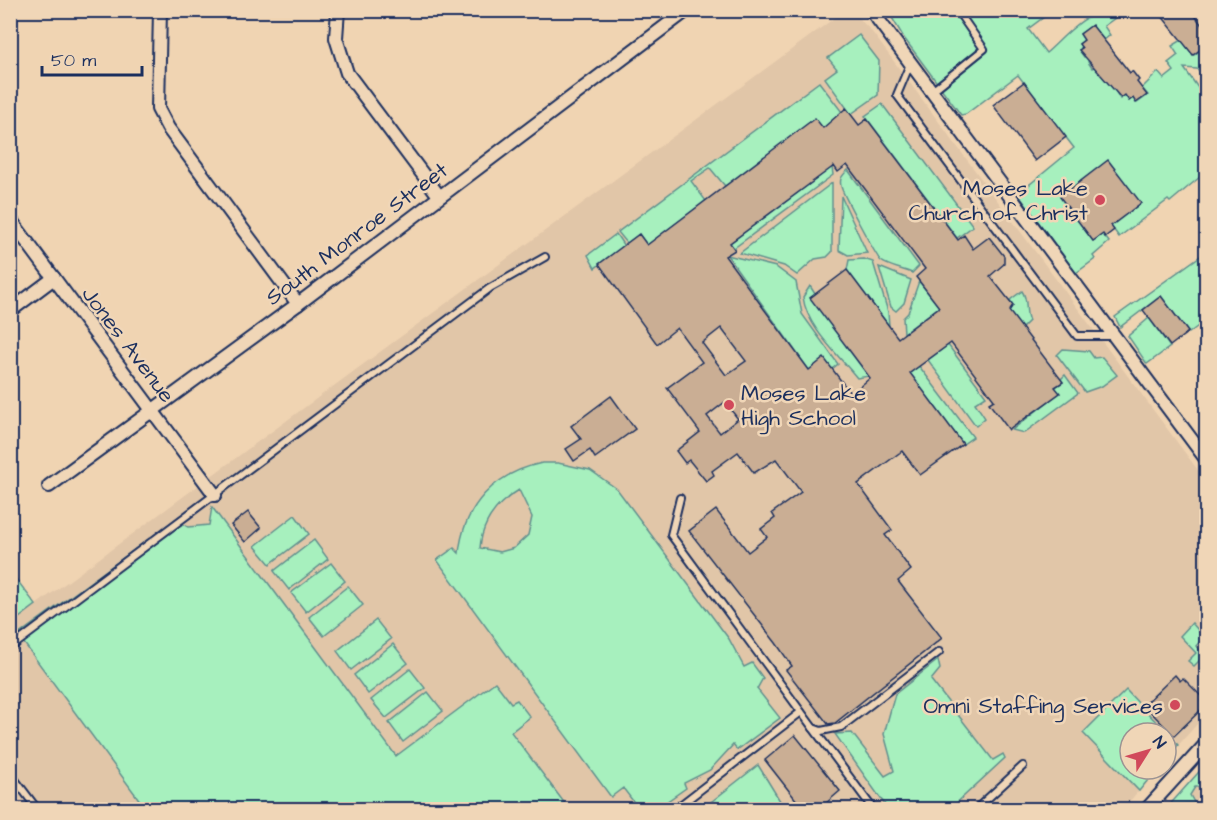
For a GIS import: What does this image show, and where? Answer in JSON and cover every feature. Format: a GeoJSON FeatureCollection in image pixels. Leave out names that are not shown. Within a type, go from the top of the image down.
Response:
{"type":"FeatureCollection","features":[{"type":"Feature","properties":{"kind":"street"},"geometry":{"type":"LineString","coordinates":[[160,10],[158,109],[168,128],[298,304]]}},
{"type":"Feature","properties":{"kind":"street"},"geometry":{"type":"LineString","coordinates":[[338,10],[336,38],[347,73],[439,196]]}},
{"type":"Feature","properties":{"kind":"street","name":"South Monroe Street"},"geometry":{"type":"LineString","coordinates":[[49,486],[298,304],[687,10]]}},
{"type":"Feature","properties":{"kind":"street"},"geometry":{"type":"LineString","coordinates":[[871,10],[1206,459]]}},
{"type":"Feature","properties":{"kind":"street","name":"Jones Avenue"},"geometry":{"type":"LineString","coordinates":[[10,219],[215,495]]}},
{"type":"Feature","properties":{"kind":"street"},"geometry":{"type":"LineString","coordinates":[[10,311],[54,278]]}},
{"type":"Feature","properties":{"kind":"street"},"geometry":{"type":"LineString","coordinates":[[1146,810],[1206,744]]}},
{"type":"Feature","properties":{"kind":"lane"},"geometry":{"type":"LineString","coordinates":[[932,91],[984,50],[957,10]]}},
{"type":"Feature","properties":{"kind":"lane"},"geometry":{"type":"LineString","coordinates":[[911,64],[897,95],[1077,336],[1114,336]]}},
{"type":"Feature","properties":{"kind":"lane"},"geometry":{"type":"LineString","coordinates":[[10,648],[490,288],[545,257]]}},
{"type":"Feature","properties":{"kind":"lane"},"geometry":{"type":"LineString","coordinates":[[680,498],[671,536],[874,810]]}},
{"type":"Feature","properties":{"kind":"lane"},"geometry":{"type":"LineString","coordinates":[[813,728],[821,731],[841,727],[939,652]]}},
{"type":"Feature","properties":{"kind":"lane"},"geometry":{"type":"LineString","coordinates":[[675,810],[801,712]]}},
{"type":"Feature","properties":{"kind":"lane"},"geometry":{"type":"LineString","coordinates":[[975,810],[1023,766]]}},
{"type":"Feature","properties":{"kind":"lane"},"geometry":{"type":"LineString","coordinates":[[10,773],[38,810]]}},
{"type":"Feature","properties":{"kind":"shaded area","name":"Moses Lake High School"},"geometry":{"type":"Polygon","coordinates":[[[844,11],[852,11],[872,32],[1206,481],[1206,714],[1178,746],[1178,721],[1118,721],[1118,781],[1147,781],[1123,809],[11,809],[10,624],[844,11]]]}},
{"type":"Feature","properties":{"kind":"shaded area"},"geometry":{"type":"Polygon","coordinates":[[[1206,764],[1206,809],[1166,809],[1206,764]]]}},
{"type":"Feature","properties":{"kind":"green space"},"geometry":{"type":"Polygon","coordinates":[[[888,11],[1052,11],[1028,29],[1046,53],[1088,18],[1097,14],[1106,14],[1115,18],[1104,26],[1110,35],[1103,41],[1091,26],[1080,34],[1084,40],[1079,44],[1082,48],[1079,50],[1084,57],[1089,54],[1092,59],[1088,62],[1092,68],[1096,66],[1119,90],[1116,92],[1120,99],[1125,95],[1129,101],[1133,98],[1137,103],[1148,95],[1142,88],[1158,72],[1164,79],[1174,71],[1168,63],[1178,55],[1172,46],[1182,40],[1194,55],[1205,47],[1201,41],[1206,36],[1206,82],[1197,69],[1184,68],[1206,99],[1206,172],[1170,202],[1168,200],[1119,237],[1111,226],[1060,197],[1093,241],[1103,234],[1109,242],[1093,256],[1095,259],[1076,273],[1018,194],[1074,148],[1018,75],[966,114],[961,115],[904,38],[888,11]]]}},
{"type":"Feature","properties":{"kind":"green space"},"geometry":{"type":"Polygon","coordinates":[[[859,35],[879,61],[878,95],[851,114],[825,78],[837,69],[828,58],[859,35]]]}},
{"type":"Feature","properties":{"kind":"green space"},"geometry":{"type":"Polygon","coordinates":[[[819,82],[842,112],[843,123],[725,186],[710,168],[691,181],[706,201],[647,245],[639,234],[627,243],[618,232],[819,82]]]}},
{"type":"Feature","properties":{"kind":"green space"},"geometry":{"type":"Polygon","coordinates":[[[882,104],[973,226],[957,238],[865,116],[882,104]]]}},
{"type":"Feature","properties":{"kind":"green space"},"geometry":{"type":"Polygon","coordinates":[[[832,167],[833,175],[734,248],[730,243],[832,167]]]}},
{"type":"Feature","properties":{"kind":"green space"},"geometry":{"type":"Polygon","coordinates":[[[848,170],[919,266],[912,273],[888,265],[878,257],[843,191],[841,179],[848,170]]]}},
{"type":"Feature","properties":{"kind":"green space"},"geometry":{"type":"Polygon","coordinates":[[[832,183],[832,252],[827,257],[815,259],[797,275],[784,266],[740,253],[832,183]]]}},
{"type":"Feature","properties":{"kind":"green space"},"geometry":{"type":"Polygon","coordinates":[[[841,196],[867,253],[848,255],[839,250],[841,196]]]}},
{"type":"Feature","properties":{"kind":"green space"},"geometry":{"type":"Polygon","coordinates":[[[616,234],[624,246],[595,268],[588,255],[616,234]]]}},
{"type":"Feature","properties":{"kind":"green space"},"geometry":{"type":"Polygon","coordinates":[[[1206,252],[1206,320],[1189,333],[1161,296],[1120,327],[1115,317],[1206,252]]]}},
{"type":"Feature","properties":{"kind":"green space"},"geometry":{"type":"Polygon","coordinates":[[[727,255],[776,267],[796,282],[802,314],[838,364],[832,369],[824,359],[809,370],[727,255]]]}},
{"type":"Feature","properties":{"kind":"green space"},"geometry":{"type":"Polygon","coordinates":[[[864,259],[873,262],[888,312],[889,326],[847,270],[849,260],[864,259]]]}},
{"type":"Feature","properties":{"kind":"green space"},"geometry":{"type":"Polygon","coordinates":[[[879,267],[911,280],[904,303],[896,311],[891,307],[879,267]]]}},
{"type":"Feature","properties":{"kind":"green space"},"geometry":{"type":"Polygon","coordinates":[[[919,281],[939,307],[904,333],[903,318],[908,313],[919,281]]]}},
{"type":"Feature","properties":{"kind":"green space"},"geometry":{"type":"Polygon","coordinates":[[[810,286],[869,376],[857,378],[817,330],[810,319],[803,297],[810,286]]]}},
{"type":"Feature","properties":{"kind":"green space"},"geometry":{"type":"Polygon","coordinates":[[[1022,291],[1029,321],[1020,330],[1009,311],[1013,305],[1010,300],[1022,291]]]}},
{"type":"Feature","properties":{"kind":"green space"},"geometry":{"type":"Polygon","coordinates":[[[1149,318],[1170,347],[1147,364],[1128,336],[1149,318]]]}},
{"type":"Feature","properties":{"kind":"green space"},"geometry":{"type":"Polygon","coordinates":[[[948,345],[986,396],[975,403],[985,418],[976,426],[928,360],[948,345]]]}},
{"type":"Feature","properties":{"kind":"green space"},"geometry":{"type":"Polygon","coordinates":[[[1063,349],[1089,351],[1094,358],[1102,357],[1117,375],[1102,386],[1085,392],[1057,355],[1063,349]]]}},
{"type":"Feature","properties":{"kind":"green space"},"geometry":{"type":"Polygon","coordinates":[[[919,366],[973,437],[963,444],[910,373],[919,366]]]}},
{"type":"Feature","properties":{"kind":"green space"},"geometry":{"type":"Polygon","coordinates":[[[1065,375],[1078,393],[1024,433],[1012,430],[1059,393],[1055,387],[1063,382],[1061,379],[1065,375]]]}},
{"type":"Feature","properties":{"kind":"green space"},"geometry":{"type":"Polygon","coordinates":[[[542,463],[558,463],[590,470],[617,489],[729,639],[744,667],[752,663],[763,678],[757,689],[780,718],[737,750],[733,745],[710,770],[684,783],[686,788],[656,809],[639,809],[623,788],[611,797],[437,560],[454,548],[459,553],[467,520],[475,506],[496,483],[525,468],[542,463]],[[519,490],[492,514],[484,530],[480,548],[500,552],[514,548],[528,535],[532,517],[519,490]]]}},
{"type":"Feature","properties":{"kind":"green space"},"geometry":{"type":"Polygon","coordinates":[[[212,507],[396,756],[495,682],[511,703],[517,700],[530,717],[511,732],[569,809],[146,809],[18,635],[175,520],[188,527],[209,525],[212,507]]]}},
{"type":"Feature","properties":{"kind":"green space"},"geometry":{"type":"Polygon","coordinates":[[[295,515],[309,534],[270,564],[255,546],[295,515]]]}},
{"type":"Feature","properties":{"kind":"green space"},"geometry":{"type":"Polygon","coordinates":[[[314,540],[328,559],[289,590],[274,571],[314,540]]]}},
{"type":"Feature","properties":{"kind":"green space"},"geometry":{"type":"Polygon","coordinates":[[[331,563],[345,581],[306,612],[291,593],[331,563]]]}},
{"type":"Feature","properties":{"kind":"green space"},"geometry":{"type":"Polygon","coordinates":[[[10,571],[36,605],[11,624],[10,624],[10,571]]]}},
{"type":"Feature","properties":{"kind":"green space"},"geometry":{"type":"Polygon","coordinates":[[[348,586],[363,605],[324,636],[309,617],[348,586]]]}},
{"type":"Feature","properties":{"kind":"green space"},"geometry":{"type":"Polygon","coordinates":[[[376,620],[391,639],[351,670],[337,651],[376,620]]]}},
{"type":"Feature","properties":{"kind":"green space"},"geometry":{"type":"Polygon","coordinates":[[[1192,623],[1204,637],[1196,646],[1206,656],[1206,662],[1202,658],[1194,666],[1188,661],[1196,653],[1180,636],[1192,623]]]}},
{"type":"Feature","properties":{"kind":"green space"},"geometry":{"type":"Polygon","coordinates":[[[393,644],[408,663],[368,694],[354,675],[393,644]]]}},
{"type":"Feature","properties":{"kind":"green space"},"geometry":{"type":"Polygon","coordinates":[[[938,660],[940,669],[931,680],[993,760],[1003,754],[1005,758],[950,809],[888,809],[835,734],[852,733],[885,776],[894,771],[884,734],[895,694],[938,660]]]}},
{"type":"Feature","properties":{"kind":"green space"},"geometry":{"type":"Polygon","coordinates":[[[410,669],[425,688],[386,718],[371,700],[410,669]]]}},
{"type":"Feature","properties":{"kind":"green space"},"geometry":{"type":"Polygon","coordinates":[[[1126,690],[1155,721],[1118,721],[1118,769],[1083,733],[1126,690]]]}},
{"type":"Feature","properties":{"kind":"green space"},"geometry":{"type":"Polygon","coordinates":[[[428,692],[443,711],[403,742],[389,723],[428,692]]]}},
{"type":"Feature","properties":{"kind":"green space"},"geometry":{"type":"Polygon","coordinates":[[[1206,764],[1206,777],[1201,787],[1195,787],[1190,795],[1195,804],[1185,804],[1180,809],[1166,809],[1206,764]]]}},
{"type":"Feature","properties":{"kind":"green space"},"geometry":{"type":"Polygon","coordinates":[[[758,765],[785,809],[702,809],[758,765]]]}},
{"type":"Feature","properties":{"kind":"green space"},"geometry":{"type":"Polygon","coordinates":[[[1129,781],[1147,781],[1139,791],[1129,781]]]}},
{"type":"Feature","properties":{"kind":"building"},"geometry":{"type":"Polygon","coordinates":[[[1157,10],[1191,10],[1206,31],[1203,33],[1206,37],[1201,41],[1205,46],[1193,55],[1157,10]]]}},
{"type":"Feature","properties":{"kind":"building"},"geometry":{"type":"Polygon","coordinates":[[[1092,25],[1130,73],[1132,71],[1139,80],[1137,82],[1147,95],[1136,103],[1133,98],[1129,101],[1125,95],[1121,98],[1079,50],[1082,48],[1079,44],[1084,40],[1080,34],[1092,25]]]}},
{"type":"Feature","properties":{"kind":"building"},"geometry":{"type":"Polygon","coordinates":[[[1024,82],[1066,137],[1035,161],[993,105],[1024,82]]]}},
{"type":"Feature","properties":{"kind":"building"},"geometry":{"type":"Polygon","coordinates":[[[846,108],[859,125],[867,119],[958,240],[964,235],[973,249],[989,237],[1004,256],[1004,264],[990,276],[1013,305],[1009,311],[1063,382],[1055,387],[1060,393],[1009,430],[989,403],[994,400],[951,343],[910,373],[963,444],[920,475],[902,451],[858,484],[892,530],[885,535],[911,570],[898,581],[942,638],[835,723],[828,724],[786,670],[792,666],[776,643],[689,531],[716,510],[748,552],[767,537],[761,529],[775,518],[772,513],[801,492],[776,459],[754,473],[738,452],[712,471],[714,475],[706,481],[689,460],[685,463],[676,451],[700,432],[667,388],[702,362],[677,328],[657,344],[599,264],[639,234],[647,245],[815,118],[823,128],[846,108]],[[847,165],[838,172],[834,166],[730,243],[735,250],[725,256],[809,370],[824,358],[851,394],[870,378],[810,298],[847,270],[898,338],[939,307],[916,277],[925,269],[847,165]],[[721,328],[702,343],[726,375],[746,361],[721,328]],[[725,402],[707,416],[720,433],[738,419],[725,402]]]}},
{"type":"Feature","properties":{"kind":"building","name":"Moses Lake Church of Christ"},"geometry":{"type":"Polygon","coordinates":[[[1108,160],[1141,203],[1111,226],[1114,230],[1105,237],[1103,234],[1093,241],[1060,197],[1108,160]]]}},
{"type":"Feature","properties":{"kind":"building"},"geometry":{"type":"Polygon","coordinates":[[[1161,296],[1188,332],[1170,346],[1143,310],[1161,296]]]}},
{"type":"Feature","properties":{"kind":"building"},"geometry":{"type":"Polygon","coordinates":[[[611,396],[635,429],[595,458],[590,450],[574,461],[566,449],[581,439],[571,426],[611,396]]]}},
{"type":"Feature","properties":{"kind":"building"},"geometry":{"type":"Polygon","coordinates":[[[248,512],[261,528],[245,542],[231,525],[248,512]]]}},
{"type":"Feature","properties":{"kind":"building","name":"Omni Staffing Services"},"geometry":{"type":"Polygon","coordinates":[[[1175,675],[1180,681],[1183,678],[1203,698],[1201,701],[1205,706],[1178,732],[1178,721],[1159,721],[1144,705],[1175,675]]]}},
{"type":"Feature","properties":{"kind":"building"},"geometry":{"type":"Polygon","coordinates":[[[795,735],[840,791],[818,810],[804,810],[765,760],[795,735]]]}},
{"type":"Feature","properties":{"kind":"place","name":"Moses Lake Church of Christ"},"geometry":{"type":"Point","coordinates":[1100,200]}},
{"type":"Feature","properties":{"kind":"place","name":"Moses Lake High School"},"geometry":{"type":"Point","coordinates":[729,405]}},
{"type":"Feature","properties":{"kind":"place","name":"Omni Staffing Services"},"geometry":{"type":"Point","coordinates":[1175,705]}}]}
